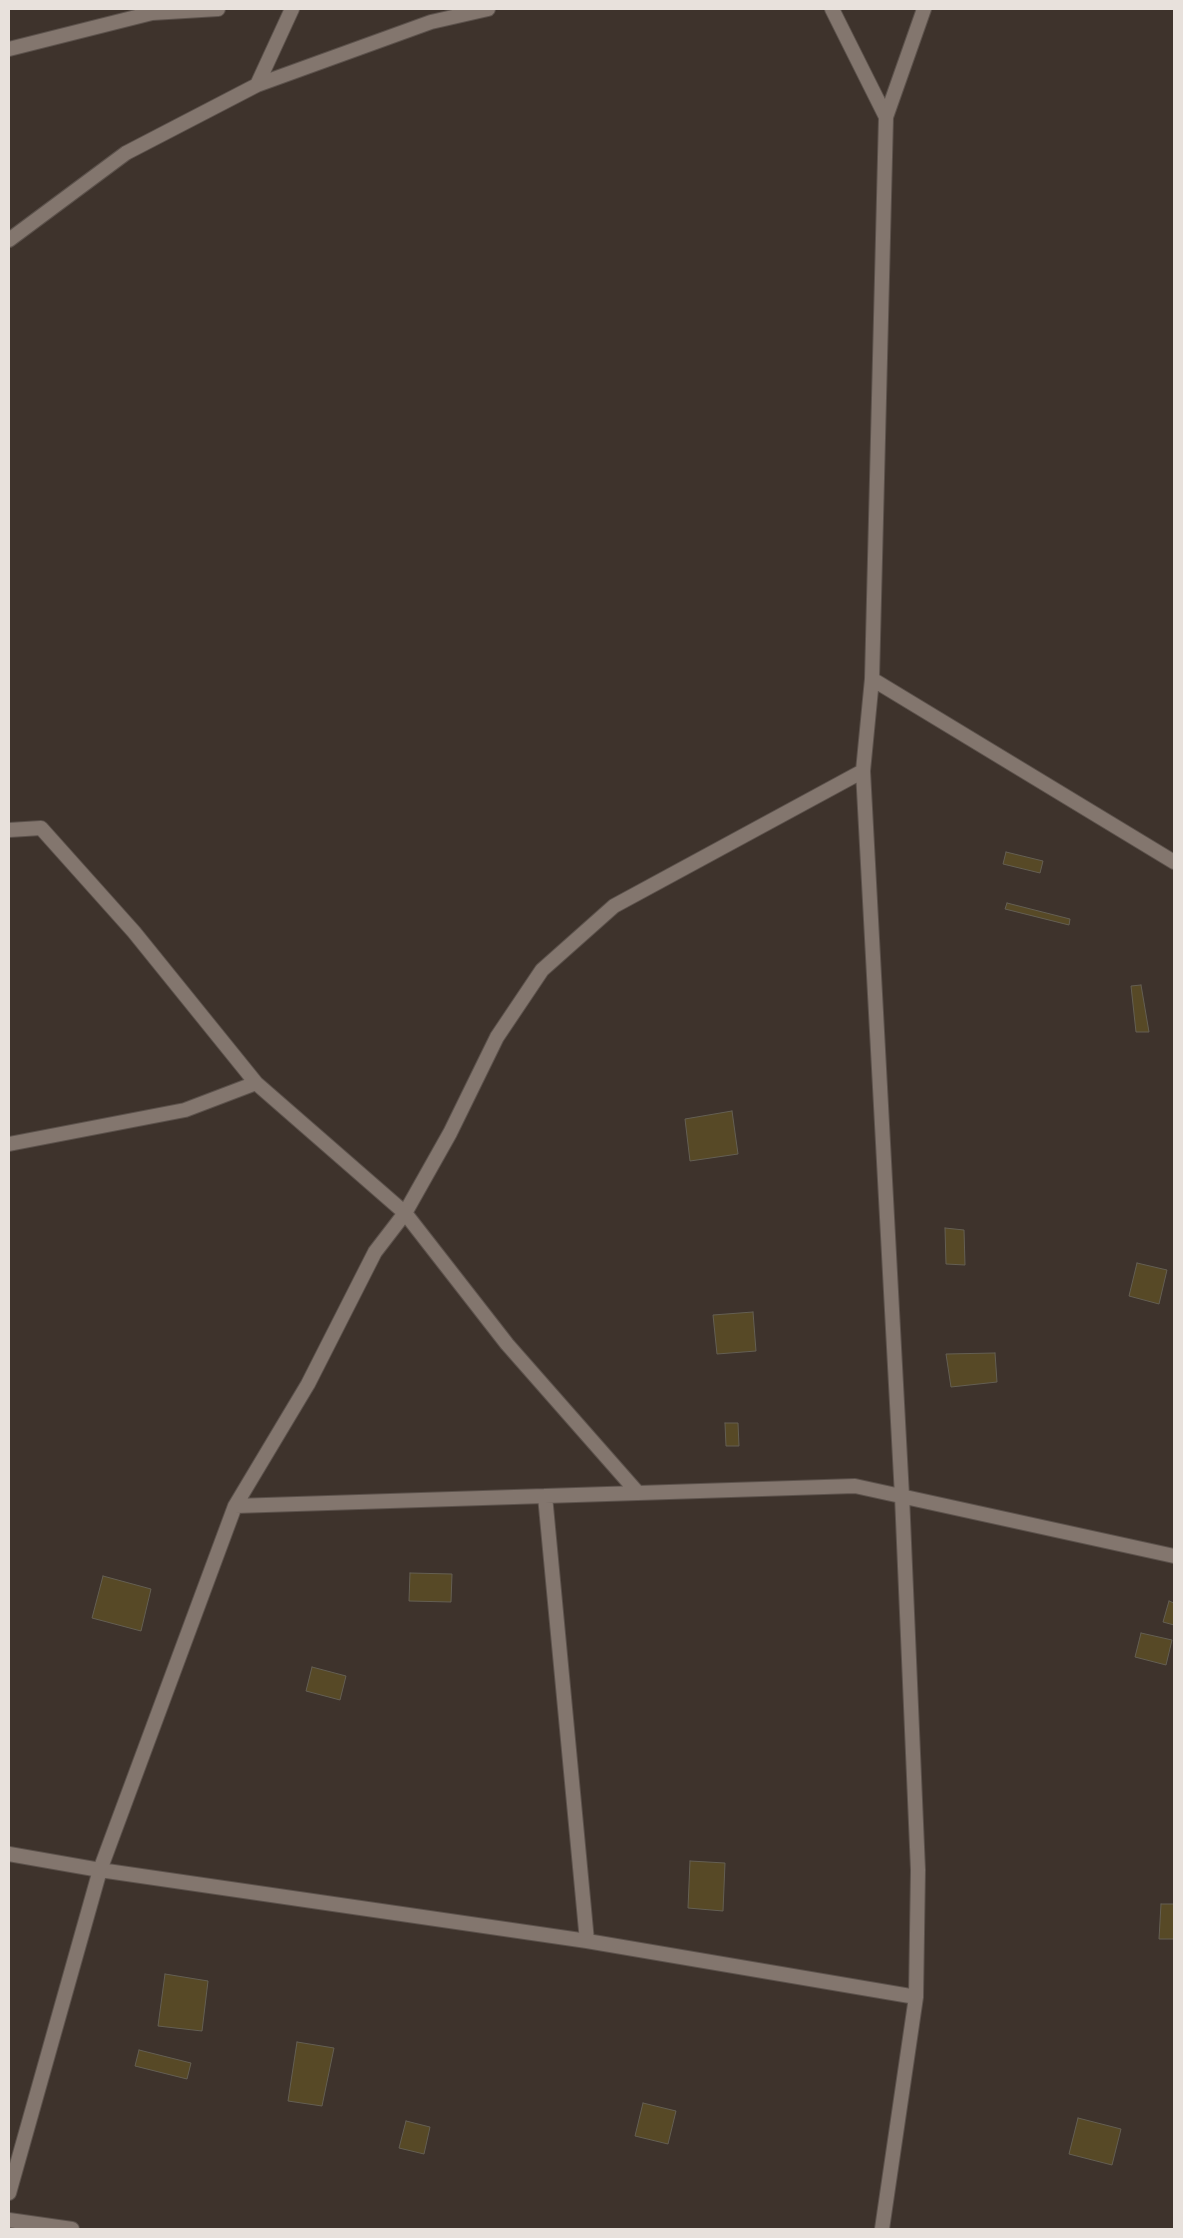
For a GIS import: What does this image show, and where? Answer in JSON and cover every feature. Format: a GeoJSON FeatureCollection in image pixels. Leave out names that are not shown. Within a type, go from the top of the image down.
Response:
{"type":"FeatureCollection","features":[{"type":"Feature","properties":{"kind":"street"},"geometry":{"type":"LineString","coordinates":[[9,49],[151,11],[218,9]]}},
{"type":"Feature","properties":{"kind":"street"},"geometry":{"type":"LineString","coordinates":[[257,85],[292,9]]}},
{"type":"Feature","properties":{"kind":"street"},"geometry":{"type":"LineString","coordinates":[[9,240],[126,154],[257,85],[431,22],[488,9]]}},
{"type":"Feature","properties":{"kind":"street"},"geometry":{"type":"LineString","coordinates":[[832,9],[886,117]]}},
{"type":"Feature","properties":{"kind":"street"},"geometry":{"type":"LineString","coordinates":[[882,2229],[916,1998],[918,1870],[902,1496],[863,772],[872,679],[886,117],[924,9]]}},
{"type":"Feature","properties":{"kind":"street"},"geometry":{"type":"LineString","coordinates":[[872,679],[1174,862]]}},
{"type":"Feature","properties":{"kind":"street"},"geometry":{"type":"LineString","coordinates":[[9,2193],[100,1870],[235,1506],[308,1384],[375,1252],[405,1213],[450,1133],[497,1037],[542,970],[614,906],[863,772]]}},
{"type":"Feature","properties":{"kind":"street"},"geometry":{"type":"LineString","coordinates":[[9,830],[41,828],[134,932],[256,1083],[405,1213],[507,1344],[638,1493]]}},
{"type":"Feature","properties":{"kind":"street"},"geometry":{"type":"LineString","coordinates":[[9,1144],[185,1110],[256,1083]]}},
{"type":"Feature","properties":{"kind":"street"},"geometry":{"type":"LineString","coordinates":[[235,1506],[855,1486],[1174,1556]]}},
{"type":"Feature","properties":{"kind":"street"},"geometry":{"type":"LineString","coordinates":[[545,1496],[587,1940]]}},
{"type":"Feature","properties":{"kind":"street"},"geometry":{"type":"LineString","coordinates":[[9,1854],[100,1870],[587,1940],[916,1998]]}},
{"type":"Feature","properties":{"kind":"street"},"geometry":{"type":"LineString","coordinates":[[9,2220],[72,2229]]}},
{"type":"Feature","properties":{"kind":"building"},"geometry":{"type":"Polygon","coordinates":[[[1006,852],[1043,861],[1040,873],[1003,864],[1006,852]]]}},
{"type":"Feature","properties":{"kind":"building"},"geometry":{"type":"Polygon","coordinates":[[[1007,903],[1070,919],[1069,925],[1005,909],[1007,903]]]}},
{"type":"Feature","properties":{"kind":"building"},"geometry":{"type":"Polygon","coordinates":[[[1141,985],[1149,1032],[1136,1032],[1131,986],[1141,985]]]}},
{"type":"Feature","properties":{"kind":"building"},"geometry":{"type":"Polygon","coordinates":[[[732,1111],[738,1154],[690,1161],[685,1119],[732,1111]]]}},
{"type":"Feature","properties":{"kind":"building"},"geometry":{"type":"Polygon","coordinates":[[[945,1228],[964,1230],[965,1265],[946,1264],[945,1228]]]}},
{"type":"Feature","properties":{"kind":"building"},"geometry":{"type":"Polygon","coordinates":[[[1137,1263],[1167,1270],[1159,1304],[1129,1296],[1137,1263]]]}},
{"type":"Feature","properties":{"kind":"building"},"geometry":{"type":"Polygon","coordinates":[[[753,1312],[756,1351],[717,1354],[713,1315],[753,1312]]]}},
{"type":"Feature","properties":{"kind":"building"},"geometry":{"type":"Polygon","coordinates":[[[995,1353],[997,1382],[951,1387],[946,1354],[995,1353]]]}},
{"type":"Feature","properties":{"kind":"building"},"geometry":{"type":"Polygon","coordinates":[[[725,1423],[738,1423],[739,1446],[726,1446],[725,1423]]]}},
{"type":"Feature","properties":{"kind":"building"},"geometry":{"type":"Polygon","coordinates":[[[410,1573],[452,1574],[451,1602],[409,1601],[410,1573]]]}},
{"type":"Feature","properties":{"kind":"building"},"geometry":{"type":"Polygon","coordinates":[[[103,1576],[151,1589],[141,1631],[92,1618],[103,1576]]]}},
{"type":"Feature","properties":{"kind":"building"},"geometry":{"type":"Polygon","coordinates":[[[1169,1601],[1174,1603],[1174,1625],[1163,1622],[1169,1601]]]}},
{"type":"Feature","properties":{"kind":"building"},"geometry":{"type":"Polygon","coordinates":[[[1141,1633],[1172,1640],[1166,1665],[1135,1657],[1141,1633]]]}},
{"type":"Feature","properties":{"kind":"building"},"geometry":{"type":"Polygon","coordinates":[[[312,1667],[346,1676],[340,1700],[306,1691],[312,1667]]]}},
{"type":"Feature","properties":{"kind":"building"},"geometry":{"type":"Polygon","coordinates":[[[690,1861],[725,1863],[723,1911],[688,1908],[690,1861]]]}},
{"type":"Feature","properties":{"kind":"building"},"geometry":{"type":"Polygon","coordinates":[[[1161,1904],[1174,1904],[1174,1939],[1159,1939],[1161,1904]]]}},
{"type":"Feature","properties":{"kind":"building"},"geometry":{"type":"Polygon","coordinates":[[[165,1974],[208,1981],[202,2031],[158,2026],[165,1974]]]}},
{"type":"Feature","properties":{"kind":"building"},"geometry":{"type":"Polygon","coordinates":[[[297,2042],[334,2048],[322,2106],[288,2101],[297,2042]]]}},
{"type":"Feature","properties":{"kind":"building"},"geometry":{"type":"Polygon","coordinates":[[[139,2050],[191,2063],[187,2079],[135,2066],[139,2050]]]}},
{"type":"Feature","properties":{"kind":"building"},"geometry":{"type":"Polygon","coordinates":[[[643,2103],[676,2111],[668,2144],[635,2136],[643,2103]]]}},
{"type":"Feature","properties":{"kind":"building"},"geometry":{"type":"Polygon","coordinates":[[[1078,2118],[1121,2129],[1112,2165],[1069,2154],[1078,2118]]]}},
{"type":"Feature","properties":{"kind":"building"},"geometry":{"type":"Polygon","coordinates":[[[406,2121],[430,2127],[424,2154],[399,2148],[406,2121]]]}}]}
